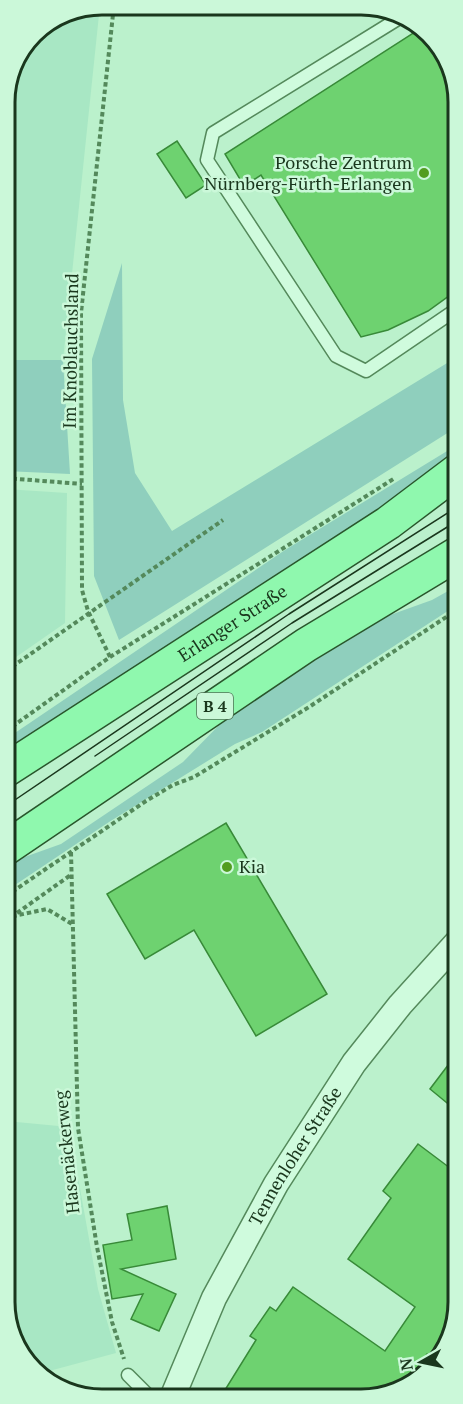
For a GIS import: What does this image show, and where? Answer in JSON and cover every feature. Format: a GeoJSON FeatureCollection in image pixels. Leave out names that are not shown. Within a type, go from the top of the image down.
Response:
{"type":"FeatureCollection","features":[{"type":"Feature","properties":{"kind":"main road","name":"Erlanger Straße"},"geometry":{"type":"LineString","coordinates":[[15,764],[394,519],[448,478]]}},
{"type":"Feature","properties":{"kind":"main road","name":"B 4"},"geometry":{"type":"LineString","coordinates":[[15,843],[306,645],[448,559]]}},
{"type":"Feature","properties":{"kind":"street","name":"Tennenloher Straße"},"geometry":{"type":"LineString","coordinates":[[176,1389],[214,1298],[276,1184],[354,1063],[400,1005],[448,952]]}},
{"type":"Feature","properties":{"kind":"lane"},"geometry":{"type":"LineString","coordinates":[[392,21],[213,134],[207,160],[336,356],[366,371],[448,315]]}},
{"type":"Feature","properties":{"kind":"lane"},"geometry":{"type":"LineString","coordinates":[[128,1375],[142,1389]]}},
{"type":"Feature","properties":{"kind":"path","name":"Im Knoblauchsland"},"geometry":{"type":"LineString","coordinates":[[110,657],[88,611],[82,590],[81,313],[113,15]]}},
{"type":"Feature","properties":{"kind":"path"},"geometry":{"type":"LineString","coordinates":[[15,725],[110,657],[398,476]]}},
{"type":"Feature","properties":{"kind":"path"},"geometry":{"type":"LineString","coordinates":[[15,479],[82,484]]}},
{"type":"Feature","properties":{"kind":"path"},"geometry":{"type":"LineString","coordinates":[[15,664],[88,611],[223,520]]}},
{"type":"Feature","properties":{"kind":"path"},"geometry":{"type":"LineString","coordinates":[[15,890],[173,784],[194,777],[309,707],[448,616]]}},
{"type":"Feature","properties":{"kind":"path","name":"Hasenäckerweg"},"geometry":{"type":"LineString","coordinates":[[71,852],[78,1128],[112,1322],[128,1375]]}},
{"type":"Feature","properties":{"kind":"path"},"geometry":{"type":"LineString","coordinates":[[15,915],[72,874]]}},
{"type":"Feature","properties":{"kind":"path"},"geometry":{"type":"LineString","coordinates":[[15,916],[47,909],[72,924]]}},
{"type":"Feature","properties":{"kind":"green space"},"geometry":{"type":"Polygon","coordinates":[[[99,15],[63,360],[15,360],[15,96],[24,63],[45,36],[74,20],[99,15]]]}},
{"type":"Feature","properties":{"kind":"green space"},"geometry":{"type":"Polygon","coordinates":[[[15,490],[67,493],[65,623],[15,658],[15,490]]]}},
{"type":"Feature","properties":{"kind":"green space"},"geometry":{"type":"Polygon","coordinates":[[[15,1122],[69,1127],[98,1289],[116,1353],[49,1371],[33,1355],[22,1336],[15,1302],[15,1122]]]}},
{"type":"Feature","properties":{"kind":"shaded area"},"geometry":{"type":"Polygon","coordinates":[[[122,263],[123,400],[135,473],[172,531],[448,362],[448,433],[119,640],[94,576],[92,359],[122,263]]]}},
{"type":"Feature","properties":{"kind":"shaded area"},"geometry":{"type":"Polygon","coordinates":[[[15,360],[63,360],[70,474],[15,471],[15,360]]]}},
{"type":"Feature","properties":{"kind":"shaded area"},"geometry":{"type":"Polygon","coordinates":[[[448,450],[448,455],[419,489],[15,756],[15,733],[285,550],[448,450]]]}},
{"type":"Feature","properties":{"kind":"shaded area"},"geometry":{"type":"Polygon","coordinates":[[[448,591],[448,611],[262,732],[235,744],[109,822],[15,885],[15,862],[19,859],[61,844],[183,762],[226,718],[379,619],[432,600],[448,591]]]}},
{"type":"Feature","properties":{"kind":"building"},"geometry":{"type":"Polygon","coordinates":[[[414,33],[423,40],[436,58],[446,85],[448,102],[448,297],[428,311],[388,330],[361,337],[261,175],[244,186],[225,154],[414,33]]]}},
{"type":"Feature","properties":{"kind":"building"},"geometry":{"type":"Polygon","coordinates":[[[177,141],[206,185],[186,198],[157,154],[177,141]]]}},
{"type":"Feature","properties":{"kind":"building"},"geometry":{"type":"Polygon","coordinates":[[[226,823],[327,994],[256,1036],[194,930],[145,959],[107,894],[226,823]]]}},
{"type":"Feature","properties":{"kind":"building"},"geometry":{"type":"Polygon","coordinates":[[[448,1065],[448,1104],[430,1089],[448,1065]]]}},
{"type":"Feature","properties":{"kind":"building"},"geometry":{"type":"Polygon","coordinates":[[[418,1144],[448,1166],[448,1308],[441,1336],[429,1356],[427,1354],[418,1367],[405,1377],[378,1387],[226,1389],[256,1340],[250,1336],[270,1307],[276,1311],[293,1287],[385,1351],[415,1307],[348,1259],[391,1198],[383,1191],[418,1144]]]}},
{"type":"Feature","properties":{"kind":"building"},"geometry":{"type":"Polygon","coordinates":[[[167,1206],[176,1259],[121,1269],[176,1294],[159,1331],[131,1319],[143,1294],[112,1299],[103,1245],[132,1240],[127,1214],[167,1206]]]}},
{"type":"Feature","properties":{"kind":"tram line"},"geometry":{"type":"LineString","coordinates":[[15,800],[289,614],[448,513]]}},
{"type":"Feature","properties":{"kind":"tram line"},"geometry":{"type":"LineString","coordinates":[[95,756],[292,623],[448,527]]}},
{"type":"Feature","properties":{"kind":"place","name":"Porsche Zentrum Nürnberg-Fürth-Erlangen"},"geometry":{"type":"Point","coordinates":[424,173]}},
{"type":"Feature","properties":{"kind":"place","name":"Kia"},"geometry":{"type":"Point","coordinates":[227,867]}}]}
